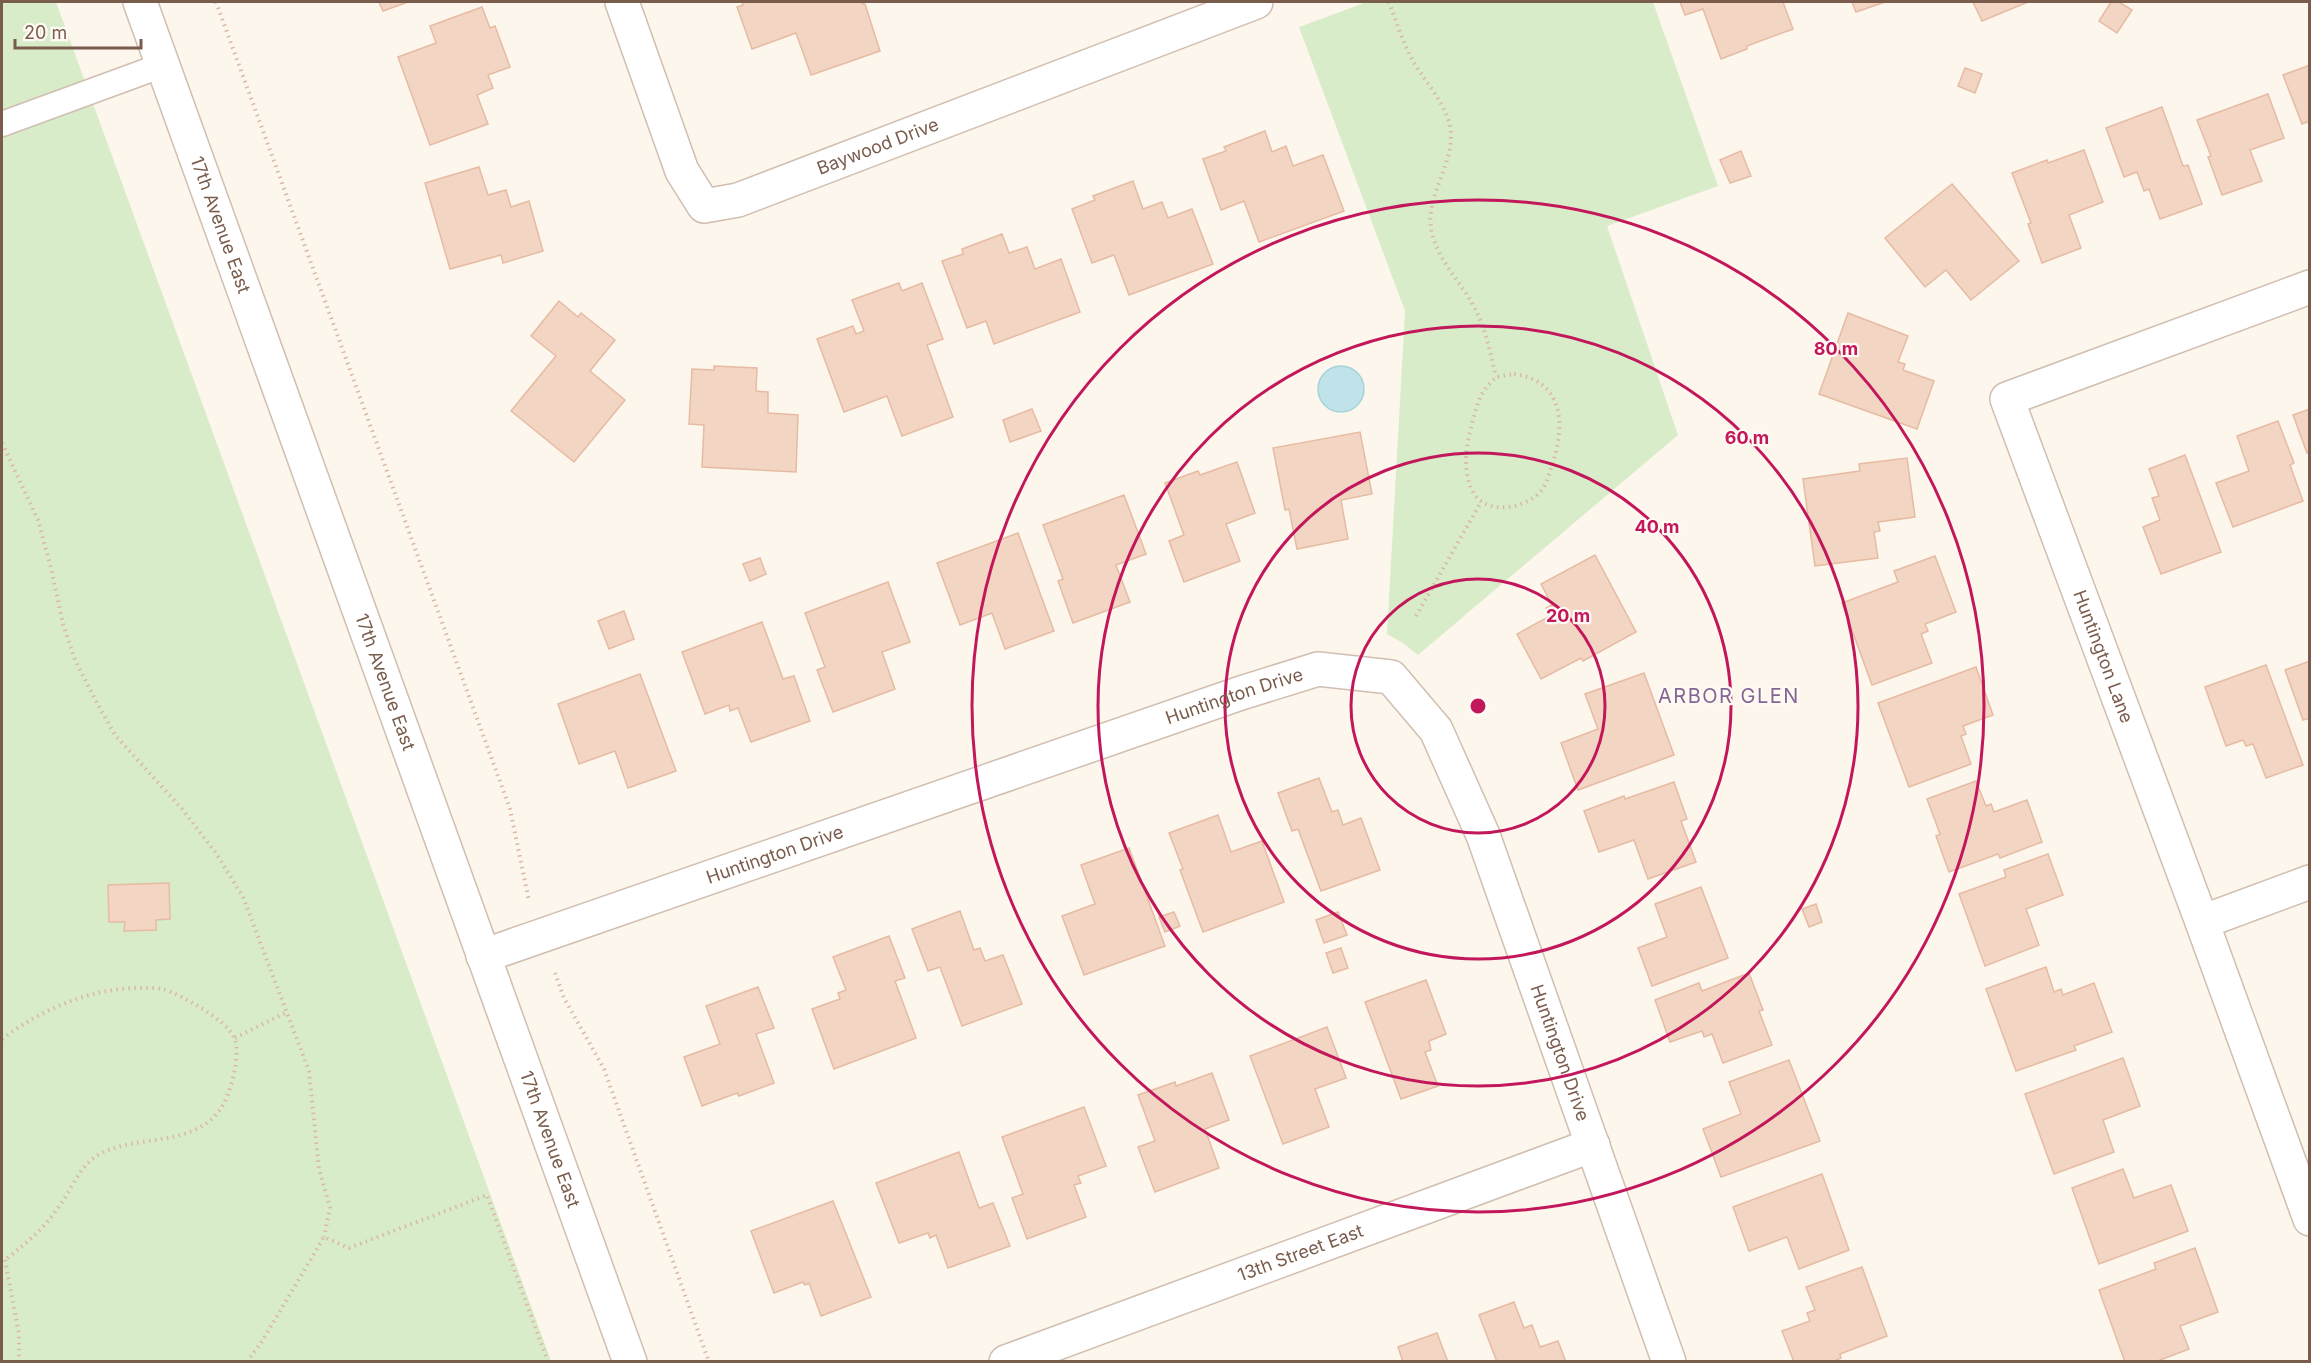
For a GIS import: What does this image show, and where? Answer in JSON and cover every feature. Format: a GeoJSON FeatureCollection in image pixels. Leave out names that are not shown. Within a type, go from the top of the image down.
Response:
{"type":"FeatureCollection","features":[{"type":"Feature","properties":{"kind":"street","name":"17th Avenue East"},"geometry":{"type":"LineString","coordinates":[[140,2],[630,1362]]}},
{"type":"Feature","properties":{"kind":"street","name":"Baywood Drive"},"geometry":{"type":"LineString","coordinates":[[622,2],[682,171],[704,206],[738,200],[1256,2]]}},
{"type":"Feature","properties":{"kind":"street","name":"Huntington Lane"},"geometry":{"type":"LineString","coordinates":[[2310,287],[2007,399],[2310,1219]]}},
{"type":"Feature","properties":{"kind":"street","name":"Huntington Drive"},"geometry":{"type":"LineString","coordinates":[[483,956],[1307,672],[1318,669],[1390,677],[1436,730],[1483,835],[1669,1362]]}},
{"type":"Feature","properties":{"kind":"street"},"geometry":{"type":"LineString","coordinates":[[2202,922],[2310,882]]}},
{"type":"Feature","properties":{"kind":"street","name":"13th Street East"},"geometry":{"type":"LineString","coordinates":[[1006,1362],[1593,1145]]}},
{"type":"Feature","properties":{"kind":"lane"},"geometry":{"type":"LineString","coordinates":[[2,124],[163,65]]}},
{"type":"Feature","properties":{"kind":"path"},"geometry":{"type":"LineString","coordinates":[[216,2],[510,809],[526,893]]}},
{"type":"Feature","properties":{"kind":"path"},"geometry":{"type":"LineString","coordinates":[[1389,2],[1412,60],[1442,105],[1451,133],[1446,162],[1430,210],[1434,239],[1446,264],[1473,303],[1486,332],[1496,377]]}},
{"type":"Feature","properties":{"kind":"path"},"geometry":{"type":"LineString","coordinates":[[1514,374],[1529,376],[1540,382],[1551,393],[1561,423],[1555,455],[1542,490],[1531,500],[1516,506],[1503,507],[1481,502],[1473,492],[1467,474],[1466,453],[1480,396],[1496,377],[1514,374]]}},
{"type":"Feature","properties":{"kind":"path"},"geometry":{"type":"LineString","coordinates":[[2,443],[38,520],[63,624],[75,660],[116,735],[182,809],[216,853],[237,888],[258,936],[309,1071],[319,1169],[330,1208],[324,1237],[261,1343],[247,1362]]}},
{"type":"Feature","properties":{"kind":"path"},"geometry":{"type":"LineString","coordinates":[[1416,616],[1481,502]]}},
{"type":"Feature","properties":{"kind":"path"},"geometry":{"type":"LineString","coordinates":[[2,1039],[50,1008],[68,1001],[111,992],[143,988],[162,989],[194,1004],[222,1023],[235,1038],[237,1062],[220,1110],[200,1129],[183,1135],[118,1146],[96,1156],[83,1168],[62,1202],[35,1237],[3,1259],[19,1334],[19,1362]]}},
{"type":"Feature","properties":{"kind":"path"},"geometry":{"type":"LineString","coordinates":[[564,998],[604,1069],[709,1362]]}},
{"type":"Feature","properties":{"kind":"path"},"geometry":{"type":"LineString","coordinates":[[235,1038],[286,1012]]}},
{"type":"Feature","properties":{"kind":"path"},"geometry":{"type":"LineString","coordinates":[[324,1237],[349,1248],[487,1195],[548,1362]]}},
{"type":"Feature","properties":{"kind":"green space"},"geometry":{"type":"Polygon","coordinates":[[[2,2],[56,2],[551,1361],[2,1362],[2,2]]]}},
{"type":"Feature","properties":{"kind":"green space"},"geometry":{"type":"Polygon","coordinates":[[[1367,2],[1653,2],[1718,186],[1607,226],[1678,435],[1418,655],[1387,634],[1405,311],[1299,27],[1367,2]]]}},
{"type":"Feature","properties":{"kind":"water"},"geometry":{"type":"Polygon","coordinates":[[[1341,366],[1357,373],[1364,389],[1357,405],[1341,412],[1325,405],[1318,389],[1325,373],[1341,366]]]}},
{"type":"Feature","properties":{"kind":"building"},"geometry":{"type":"Polygon","coordinates":[[[379,2],[408,2],[383,11],[379,2]]]}},
{"type":"Feature","properties":{"kind":"building"},"geometry":{"type":"Polygon","coordinates":[[[742,2],[861,2],[865,4],[880,51],[811,75],[796,33],[752,49],[737,7],[743,5],[742,2]]]}},
{"type":"Feature","properties":{"kind":"building"},"geometry":{"type":"Polygon","coordinates":[[[1680,2],[1783,2],[1793,29],[1747,46],[1747,49],[1721,59],[1703,9],[1685,15],[1680,2]]]}},
{"type":"Feature","properties":{"kind":"building"},"geometry":{"type":"Polygon","coordinates":[[[1852,2],[1885,2],[1856,12],[1852,2]]]}},
{"type":"Feature","properties":{"kind":"building"},"geometry":{"type":"Polygon","coordinates":[[[1973,2],[2028,2],[1982,21],[1973,2]]]}},
{"type":"Feature","properties":{"kind":"building"},"geometry":{"type":"Polygon","coordinates":[[[2111,2],[2119,2],[2132,10],[2117,33],[2099,21],[2111,2]]]}},
{"type":"Feature","properties":{"kind":"building"},"geometry":{"type":"Polygon","coordinates":[[[482,7],[490,28],[495,26],[510,67],[488,75],[493,88],[477,95],[488,124],[430,145],[398,57],[436,43],[430,26],[482,7]]]}},
{"type":"Feature","properties":{"kind":"building"},"geometry":{"type":"Polygon","coordinates":[[[2310,65],[2310,121],[2302,124],[2283,75],[2310,65]]]}},
{"type":"Feature","properties":{"kind":"building"},"geometry":{"type":"Polygon","coordinates":[[[1965,68],[1982,74],[1975,93],[1958,86],[1965,68]]]}},
{"type":"Feature","properties":{"kind":"building"},"geometry":{"type":"Polygon","coordinates":[[[2268,94],[2284,138],[2250,150],[2262,181],[2222,195],[2208,157],[2211,156],[2197,120],[2268,94]]]}},
{"type":"Feature","properties":{"kind":"building"},"geometry":{"type":"Polygon","coordinates":[[[2162,107],[2183,166],[2188,165],[2202,204],[2160,219],[2149,189],[2144,191],[2137,172],[2124,177],[2106,128],[2162,107]]]}},
{"type":"Feature","properties":{"kind":"building"},"geometry":{"type":"Polygon","coordinates":[[[1265,131],[1272,152],[1286,146],[1293,166],[1323,155],[1344,211],[1259,242],[1244,201],[1221,210],[1203,159],[1226,151],[1224,147],[1265,131]]]}},
{"type":"Feature","properties":{"kind":"building"},"geometry":{"type":"Polygon","coordinates":[[[2084,150],[2103,202],[2069,215],[2081,248],[2042,263],[2028,224],[2031,223],[2012,173],[2084,150]]]}},
{"type":"Feature","properties":{"kind":"building"},"geometry":{"type":"Polygon","coordinates":[[[1741,151],[1751,176],[1730,183],[1720,160],[1741,151]]]}},
{"type":"Feature","properties":{"kind":"building"},"geometry":{"type":"Polygon","coordinates":[[[479,167],[488,195],[506,190],[511,207],[529,201],[543,251],[503,263],[501,255],[450,269],[425,183],[479,167]]]}},
{"type":"Feature","properties":{"kind":"building"},"geometry":{"type":"Polygon","coordinates":[[[1133,181],[1143,209],[1162,202],[1168,218],[1192,209],[1213,264],[1129,295],[1114,255],[1092,263],[1072,209],[1095,200],[1093,196],[1133,181]]]}},
{"type":"Feature","properties":{"kind":"building"},"geometry":{"type":"Polygon","coordinates":[[[1952,184],[2019,261],[1971,300],[1946,270],[1925,287],[1885,238],[1952,184]]]}},
{"type":"Feature","properties":{"kind":"building"},"geometry":{"type":"Polygon","coordinates":[[[1002,234],[1009,253],[1027,247],[1035,269],[1061,259],[1080,312],[994,344],[986,321],[967,328],[942,261],[963,254],[962,249],[1002,234]]]}},
{"type":"Feature","properties":{"kind":"building"},"geometry":{"type":"Polygon","coordinates":[[[899,283],[902,291],[922,283],[943,339],[927,345],[953,417],[902,436],[887,396],[844,412],[817,339],[853,326],[856,334],[864,331],[852,300],[899,283]]]}},
{"type":"Feature","properties":{"kind":"building"},"geometry":{"type":"Polygon","coordinates":[[[559,301],[578,317],[581,313],[615,340],[590,371],[625,400],[574,462],[511,411],[556,356],[531,336],[559,301]]]}},
{"type":"Feature","properties":{"kind":"building"},"geometry":{"type":"Polygon","coordinates":[[[1848,313],[1908,336],[1898,362],[1905,364],[1903,370],[1934,381],[1917,429],[1819,394],[1848,313]]]}},
{"type":"Feature","properties":{"kind":"building"},"geometry":{"type":"Polygon","coordinates":[[[714,366],[757,368],[756,391],[768,392],[768,413],[798,415],[796,472],[702,467],[704,425],[689,424],[692,369],[714,370],[714,366]]]}},
{"type":"Feature","properties":{"kind":"building"},"geometry":{"type":"Polygon","coordinates":[[[1032,409],[1041,431],[1010,442],[1003,420],[1032,409]]]}},
{"type":"Feature","properties":{"kind":"building"},"geometry":{"type":"Polygon","coordinates":[[[2310,409],[2310,452],[2307,453],[2293,415],[2310,409]]]}},
{"type":"Feature","properties":{"kind":"building"},"geometry":{"type":"Polygon","coordinates":[[[2278,421],[2294,463],[2290,465],[2303,501],[2233,527],[2216,483],[2249,471],[2237,436],[2278,421]]]}},
{"type":"Feature","properties":{"kind":"building"},"geometry":{"type":"Polygon","coordinates":[[[1360,432],[1372,494],[1341,500],[1348,539],[1297,549],[1289,509],[1285,510],[1273,448],[1360,432]]]}},
{"type":"Feature","properties":{"kind":"building"},"geometry":{"type":"Polygon","coordinates":[[[2185,455],[2221,552],[2161,574],[2143,527],[2160,520],[2152,498],[2159,496],[2149,469],[2185,455]]]}},
{"type":"Feature","properties":{"kind":"building"},"geometry":{"type":"Polygon","coordinates":[[[1907,458],[1915,517],[1878,522],[1880,531],[1874,532],[1878,558],[1815,566],[1803,479],[1860,471],[1859,464],[1907,458]]]}},
{"type":"Feature","properties":{"kind":"building"},"geometry":{"type":"Polygon","coordinates":[[[1237,462],[1255,513],[1226,524],[1240,561],[1184,582],[1169,541],[1184,535],[1165,483],[1198,471],[1200,475],[1237,462]]]}},
{"type":"Feature","properties":{"kind":"building"},"geometry":{"type":"Polygon","coordinates":[[[1124,495],[1146,554],[1116,565],[1130,602],[1073,623],[1058,581],[1063,579],[1043,525],[1124,495]]]}},
{"type":"Feature","properties":{"kind":"building"},"geometry":{"type":"Polygon","coordinates":[[[1018,533],[1054,631],[1005,649],[992,613],[960,625],[937,563],[1018,533]]]}},
{"type":"Feature","properties":{"kind":"building"},"geometry":{"type":"Polygon","coordinates":[[[1595,555],[1636,632],[1583,661],[1581,658],[1541,679],[1517,634],[1550,616],[1546,608],[1552,605],[1541,584],[1595,555]]]}},
{"type":"Feature","properties":{"kind":"building"},"geometry":{"type":"Polygon","coordinates":[[[1935,556],[1956,612],[1925,624],[1928,631],[1921,634],[1932,663],[1872,685],[1842,603],[1898,582],[1894,571],[1935,556]]]}},
{"type":"Feature","properties":{"kind":"building"},"geometry":{"type":"Polygon","coordinates":[[[760,558],[766,574],[750,581],[743,564],[760,558]]]}},
{"type":"Feature","properties":{"kind":"building"},"geometry":{"type":"Polygon","coordinates":[[[888,582],[910,642],[882,652],[895,689],[833,712],[817,670],[825,667],[805,613],[888,582]]]}},
{"type":"Feature","properties":{"kind":"building"},"geometry":{"type":"Polygon","coordinates":[[[624,611],[634,639],[609,649],[598,621],[624,611]]]}},
{"type":"Feature","properties":{"kind":"building"},"geometry":{"type":"Polygon","coordinates":[[[762,622],[783,679],[794,676],[810,721],[751,742],[738,708],[730,711],[729,705],[705,714],[682,652],[762,622]]]}},
{"type":"Feature","properties":{"kind":"building"},"geometry":{"type":"Polygon","coordinates":[[[2310,661],[2310,718],[2303,720],[2285,670],[2310,661]]]}},
{"type":"Feature","properties":{"kind":"building"},"geometry":{"type":"Polygon","coordinates":[[[2266,665],[2303,765],[2266,778],[2253,744],[2246,746],[2243,740],[2226,746],[2205,687],[2266,665]]]}},
{"type":"Feature","properties":{"kind":"building"},"geometry":{"type":"Polygon","coordinates":[[[1976,667],[1993,715],[1963,726],[1966,734],[1961,736],[1971,764],[1909,787],[1878,703],[1976,667]]]}},
{"type":"Feature","properties":{"kind":"building"},"geometry":{"type":"Polygon","coordinates":[[[1644,673],[1674,755],[1578,790],[1561,743],[1598,729],[1585,694],[1644,673]]]}},
{"type":"Feature","properties":{"kind":"building"},"geometry":{"type":"Polygon","coordinates":[[[640,674],[676,771],[628,788],[615,751],[579,764],[558,704],[640,674]]]}},
{"type":"Feature","properties":{"kind":"building"},"geometry":{"type":"Polygon","coordinates":[[[1319,778],[1332,812],[1338,810],[1343,825],[1361,818],[1380,870],[1321,891],[1298,829],[1292,831],[1278,793],[1319,778]]]}},
{"type":"Feature","properties":{"kind":"building"},"geometry":{"type":"Polygon","coordinates":[[[1976,781],[1986,806],[1991,804],[1994,812],[2027,800],[2042,842],[2000,858],[1998,854],[1949,872],[1936,836],[1940,834],[1927,799],[1976,781]]]}},
{"type":"Feature","properties":{"kind":"building"},"geometry":{"type":"Polygon","coordinates":[[[1674,782],[1687,819],[1681,821],[1696,862],[1648,879],[1634,840],[1599,852],[1584,811],[1624,796],[1625,799],[1674,782]]]}},
{"type":"Feature","properties":{"kind":"building"},"geometry":{"type":"Polygon","coordinates":[[[1218,815],[1231,852],[1262,841],[1284,902],[1203,932],[1169,833],[1218,815]]]}},
{"type":"Feature","properties":{"kind":"building"},"geometry":{"type":"Polygon","coordinates":[[[1129,848],[1165,946],[1084,975],[1062,916],[1095,904],[1081,865],[1129,848]]]}},
{"type":"Feature","properties":{"kind":"building"},"geometry":{"type":"Polygon","coordinates":[[[2048,854],[2063,895],[2026,909],[2039,945],[1985,966],[1959,894],[2006,877],[2004,870],[2048,854]]]}},
{"type":"Feature","properties":{"kind":"building"},"geometry":{"type":"Polygon","coordinates":[[[169,883],[170,919],[156,920],[156,930],[124,931],[125,922],[109,922],[108,885],[169,883]]]}},
{"type":"Feature","properties":{"kind":"building"},"geometry":{"type":"Polygon","coordinates":[[[1701,887],[1728,958],[1652,986],[1638,948],[1667,937],[1655,904],[1701,887]]]}},
{"type":"Feature","properties":{"kind":"building"},"geometry":{"type":"Polygon","coordinates":[[[1816,904],[1822,922],[1809,927],[1802,909],[1816,904]]]}},
{"type":"Feature","properties":{"kind":"building"},"geometry":{"type":"Polygon","coordinates":[[[960,911],[974,950],[980,948],[985,961],[1003,955],[1022,1004],[962,1026],[940,967],[928,971],[912,929],[960,911]]]}},
{"type":"Feature","properties":{"kind":"building"},"geometry":{"type":"Polygon","coordinates":[[[1174,912],[1180,926],[1165,932],[1159,917],[1174,912]]]}},
{"type":"Feature","properties":{"kind":"building"},"geometry":{"type":"Polygon","coordinates":[[[1338,912],[1347,935],[1324,943],[1316,920],[1338,912]]]}},
{"type":"Feature","properties":{"kind":"building"},"geometry":{"type":"Polygon","coordinates":[[[889,936],[905,978],[895,981],[916,1038],[834,1069],[812,1009],[840,999],[838,993],[846,990],[833,957],[889,936]]]}},
{"type":"Feature","properties":{"kind":"building"},"geometry":{"type":"Polygon","coordinates":[[[1341,948],[1348,968],[1333,973],[1326,953],[1341,948]]]}},
{"type":"Feature","properties":{"kind":"building"},"geometry":{"type":"Polygon","coordinates":[[[2046,967],[2054,992],[2061,989],[2063,995],[2094,983],[2112,1032],[2074,1046],[2076,1050],[2016,1071],[1986,989],[2046,967]]]}},
{"type":"Feature","properties":{"kind":"building"},"geometry":{"type":"Polygon","coordinates":[[[1749,973],[1763,1010],[1759,1011],[1772,1045],[1723,1063],[1712,1034],[1704,1037],[1702,1031],[1670,1042],[1655,1000],[1699,983],[1702,991],[1749,973]]]}},
{"type":"Feature","properties":{"kind":"building"},"geometry":{"type":"Polygon","coordinates":[[[1426,980],[1446,1034],[1429,1041],[1431,1050],[1425,1052],[1438,1086],[1401,1099],[1365,1002],[1426,980]]]}},
{"type":"Feature","properties":{"kind":"building"},"geometry":{"type":"Polygon","coordinates":[[[758,987],[774,1028],[756,1034],[774,1083],[702,1106],[684,1057],[720,1044],[706,1006],[758,987]]]}},
{"type":"Feature","properties":{"kind":"building"},"geometry":{"type":"Polygon","coordinates":[[[1327,1027],[1346,1078],[1315,1089],[1329,1127],[1283,1144],[1250,1056],[1327,1027]]]}},
{"type":"Feature","properties":{"kind":"building"},"geometry":{"type":"Polygon","coordinates":[[[2123,1058],[2140,1106],[2103,1120],[2114,1152],[2054,1174],[2025,1094],[2123,1058]]]}},
{"type":"Feature","properties":{"kind":"building"},"geometry":{"type":"Polygon","coordinates":[[[1789,1060],[1820,1141],[1721,1177],[1703,1129],[1741,1114],[1729,1082],[1789,1060]]]}},
{"type":"Feature","properties":{"kind":"building"},"geometry":{"type":"Polygon","coordinates":[[[1212,1073],[1229,1120],[1205,1129],[1219,1168],[1155,1192],[1138,1147],[1155,1141],[1138,1095],[1175,1082],[1176,1086],[1212,1073]]]}},
{"type":"Feature","properties":{"kind":"building"},"geometry":{"type":"Polygon","coordinates":[[[1084,1107],[1106,1166],[1078,1176],[1081,1183],[1074,1185],[1086,1217],[1027,1239],[1012,1198],[1023,1194],[1002,1137],[1084,1107]]]}},
{"type":"Feature","properties":{"kind":"building"},"geometry":{"type":"Polygon","coordinates":[[[959,1152],[979,1208],[993,1203],[1010,1246],[948,1268],[936,1235],[930,1238],[928,1233],[899,1243],[876,1183],[959,1152]]]}},
{"type":"Feature","properties":{"kind":"building"},"geometry":{"type":"Polygon","coordinates":[[[2123,1169],[2134,1198],[2171,1185],[2188,1231],[2099,1264],[2072,1188],[2123,1169]]]}},
{"type":"Feature","properties":{"kind":"building"},"geometry":{"type":"Polygon","coordinates":[[[1822,1174],[1849,1250],[1799,1269],[1787,1237],[1749,1251],[1733,1207],[1822,1174]]]}},
{"type":"Feature","properties":{"kind":"building"},"geometry":{"type":"Polygon","coordinates":[[[833,1201],[871,1297],[821,1316],[809,1283],[805,1285],[803,1282],[774,1293],[751,1231],[833,1201]]]}},
{"type":"Feature","properties":{"kind":"building"},"geometry":{"type":"Polygon","coordinates":[[[2195,1248],[2218,1312],[2180,1326],[2189,1349],[2155,1362],[2125,1362],[2099,1290],[2156,1269],[2154,1263],[2195,1248]]]}},
{"type":"Feature","properties":{"kind":"building"},"geometry":{"type":"Polygon","coordinates":[[[1862,1267],[1887,1336],[1840,1354],[1841,1358],[1832,1362],[1794,1362],[1782,1331],[1810,1321],[1807,1313],[1815,1310],[1806,1287],[1862,1267]]]}},
{"type":"Feature","properties":{"kind":"building"},"geometry":{"type":"Polygon","coordinates":[[[1514,1302],[1524,1328],[1532,1325],[1540,1347],[1558,1341],[1566,1362],[1497,1362],[1479,1315],[1514,1302]]]}},
{"type":"Feature","properties":{"kind":"building"},"geometry":{"type":"Polygon","coordinates":[[[1437,1333],[1448,1362],[1403,1362],[1398,1347],[1437,1333]]]}},
{"type":"Feature","properties":{"kind":"district","name":"ARBOR GLEN"},"geometry":{"type":"Point","coordinates":[1729,696]}}]}
